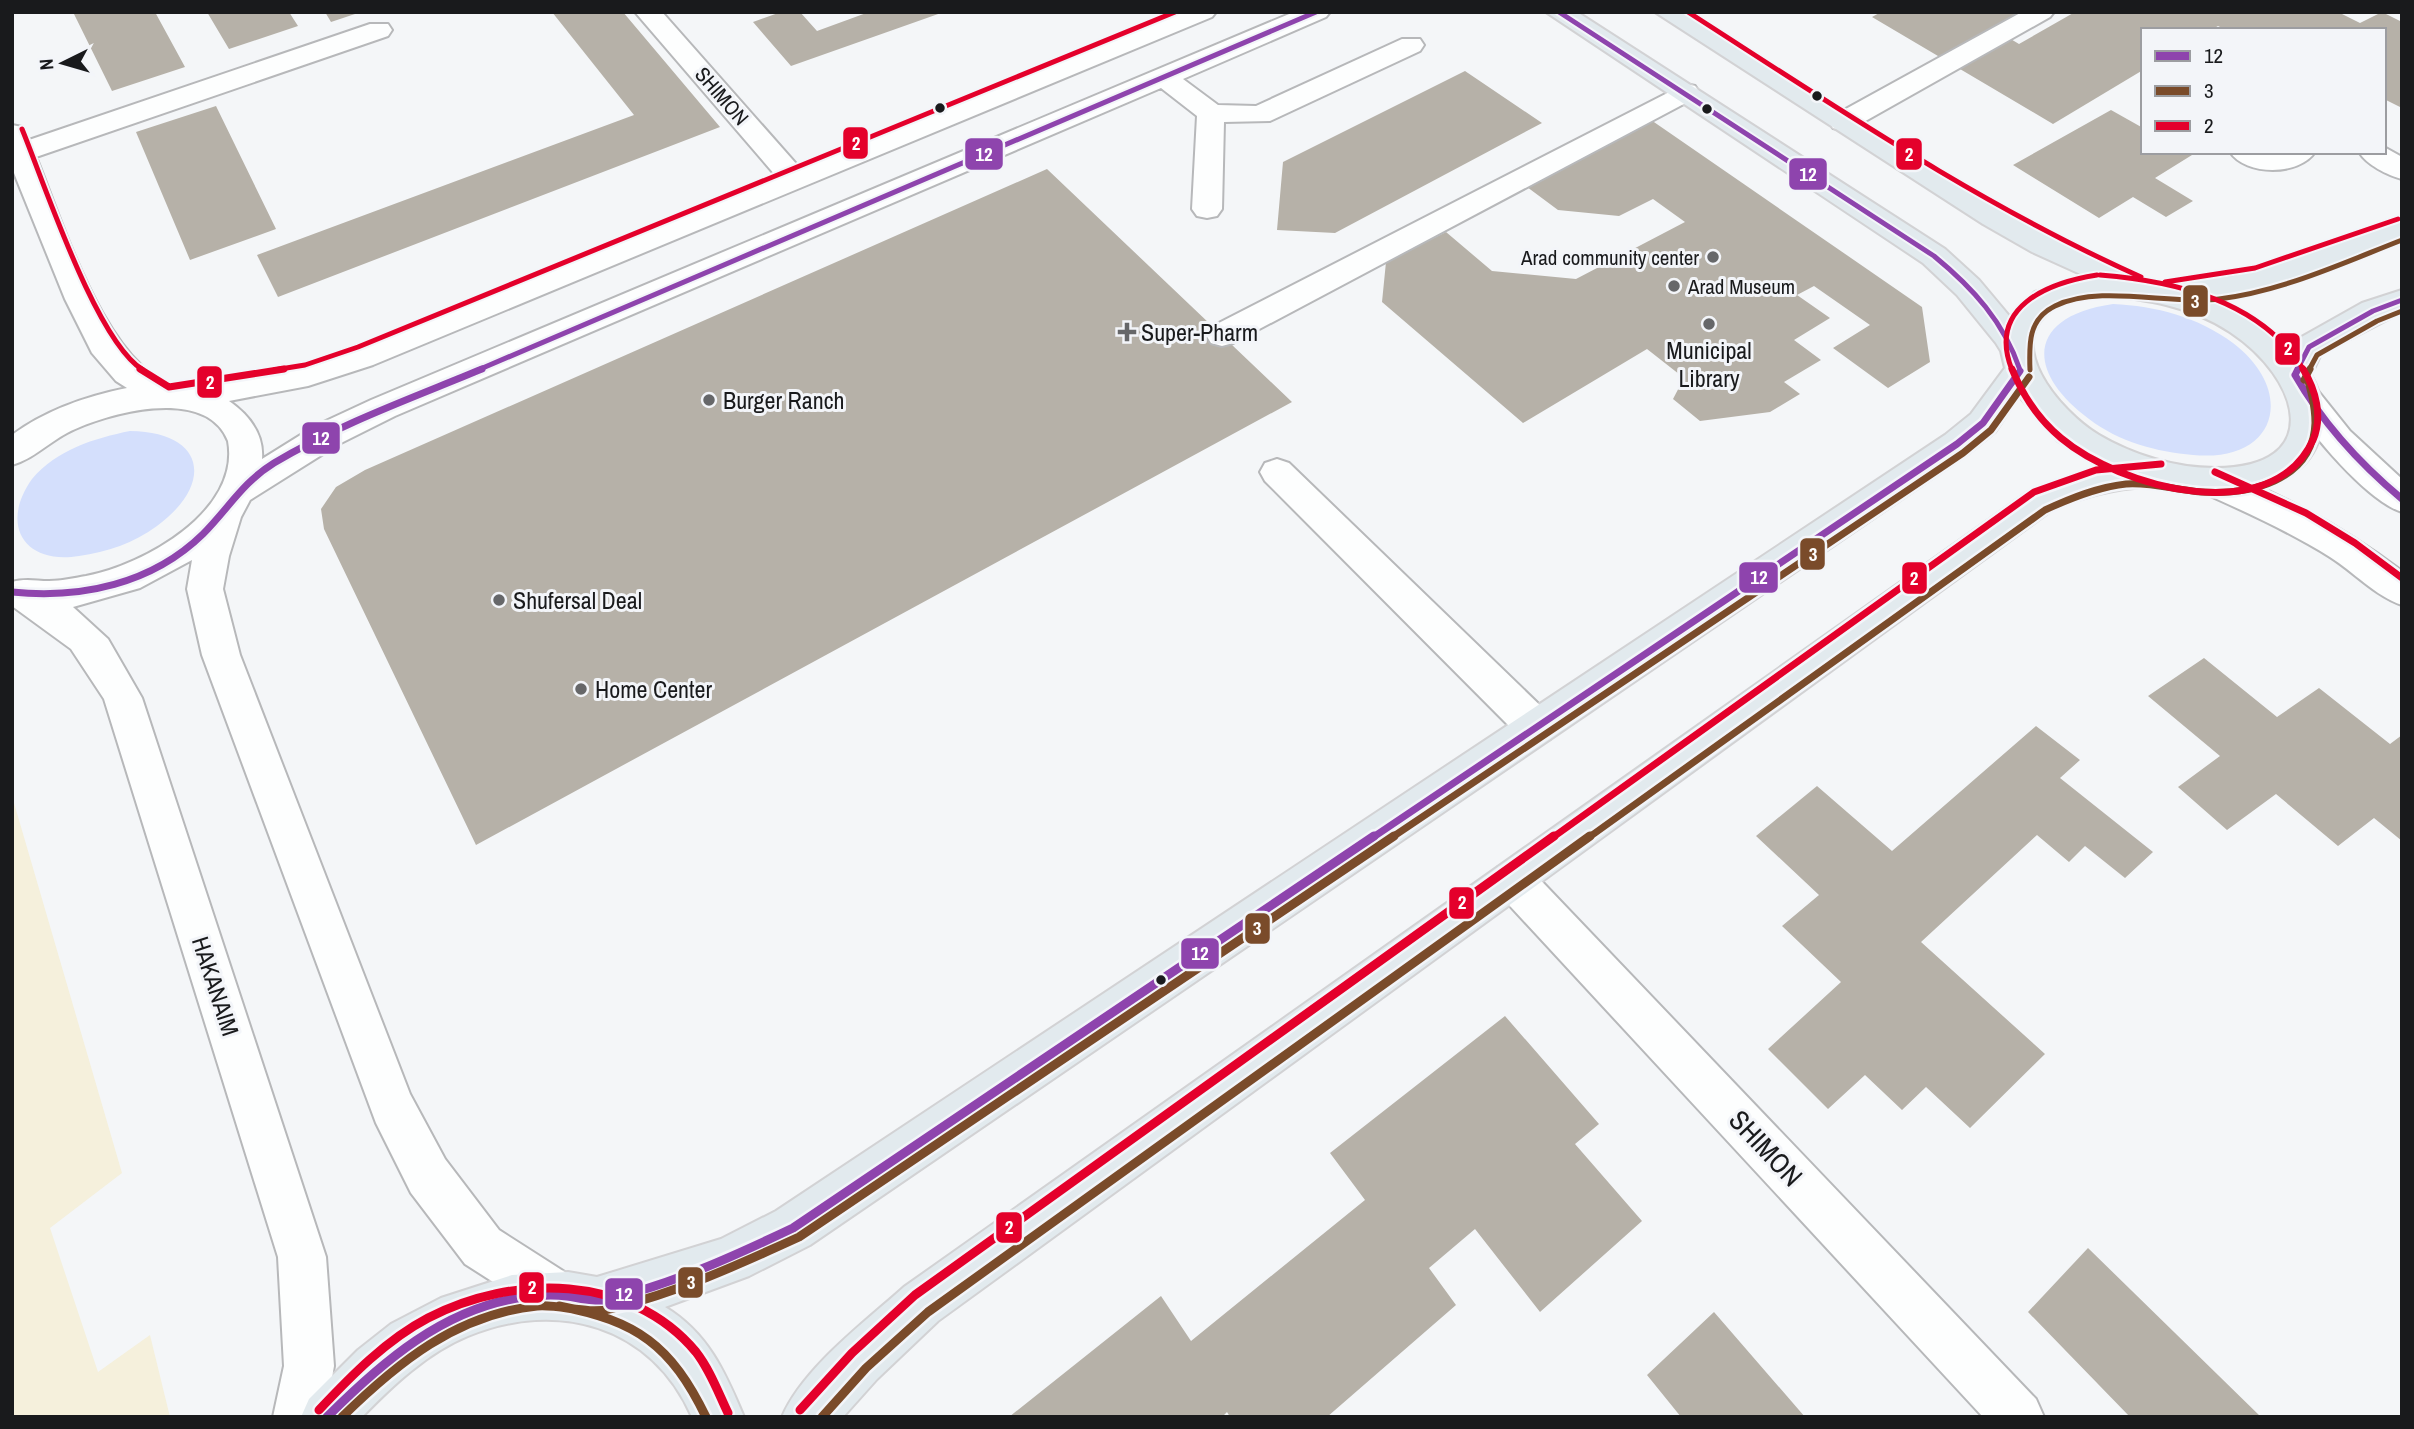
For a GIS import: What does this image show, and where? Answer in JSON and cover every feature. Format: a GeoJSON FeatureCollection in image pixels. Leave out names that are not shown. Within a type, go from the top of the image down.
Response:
{"type":"FeatureCollection","features":[{"type":"Feature","properties":{"kind":"main road"},"geometry":{"type":"LineString","coordinates":[[1559,12],[1934,256],[1965,281],[1989,308],[2039,402],[2070,432],[2113,458],[2161,474]]}},
{"type":"Feature","properties":{"kind":"main road"},"geometry":{"type":"LineString","coordinates":[[808,1417],[859,1361],[921,1304],[2040,502],[2067,488],[2100,478],[2127,474],[2161,474],[2211,482],[2250,478],[2280,467],[2301,449],[2309,425],[2301,387],[2278,354],[2254,334],[2227,316],[2151,289],[2043,245],[1668,12]]}},
{"type":"Feature","properties":{"kind":"main road"},"geometry":{"type":"LineString","coordinates":[[327,1417],[365,1376],[411,1340],[460,1314],[509,1299],[578,1298],[683,1277],[732,1259],[793,1228],[1957,444],[1983,423],[2018,359],[2022,323],[2039,304],[2065,291],[2099,285],[2151,289],[2215,289],[2283,273],[2402,229]]}},
{"type":"Feature","properties":{"kind":"main road"},"geometry":{"type":"LineString","coordinates":[[2301,387],[2309,347],[2373,311],[2402,300]]}},
{"type":"Feature","properties":{"kind":"main road"},"geometry":{"type":"LineString","coordinates":[[578,1298],[650,1323],[692,1364],[718,1417]]}},
{"type":"Feature","properties":{"kind":"street","name":"SHIMON"},"geometry":{"type":"LineString","coordinates":[[648,12],[795,180]]}},
{"type":"Feature","properties":{"kind":"street"},"geometry":{"type":"LineString","coordinates":[[12,453],[55,425],[92,409],[131,400],[174,398],[307,375],[362,357],[1203,12]]}},
{"type":"Feature","properties":{"kind":"street"},"geometry":{"type":"LineString","coordinates":[[20,594],[70,595],[126,579],[159,565],[197,540],[231,501],[327,435],[383,408],[1317,12]]}},
{"type":"Feature","properties":{"kind":"street"},"geometry":{"type":"LineString","coordinates":[[1843,122],[2041,12]]}},
{"type":"Feature","properties":{"kind":"street"},"geometry":{"type":"LineString","coordinates":[[379,30],[16,143],[80,299],[103,345],[127,373],[174,398],[206,404],[226,415],[240,429],[246,448],[246,469],[211,556],[205,589],[221,655],[392,1107],[428,1175],[482,1247],[578,1298]]}},
{"type":"Feature","properties":{"kind":"street"},"geometry":{"type":"LineString","coordinates":[[1163,78],[1211,113],[1260,115],[1411,45]]}},
{"type":"Feature","properties":{"kind":"street"},"geometry":{"type":"LineString","coordinates":[[1222,335],[1685,92]]}},
{"type":"Feature","properties":{"kind":"street"},"geometry":{"type":"LineString","coordinates":[[1207,209],[1211,113]]}},
{"type":"Feature","properties":{"kind":"street"},"geometry":{"type":"LineString","coordinates":[[2248,154],[2258,160],[2282,164],[2298,154]]}},
{"type":"Feature","properties":{"kind":"street"},"geometry":{"type":"LineString","coordinates":[[2377,154],[2402,170]]}},
{"type":"Feature","properties":{"kind":"street"},"geometry":{"type":"LineString","coordinates":[[2301,387],[2326,427],[2356,461],[2402,499]]}},
{"type":"Feature","properties":{"kind":"street"},"geometry":{"type":"LineString","coordinates":[[1276,472],[1536,727]]}},
{"type":"Feature","properties":{"kind":"street"},"geometry":{"type":"LineString","coordinates":[[2211,482],[2301,522],[2350,552],[2402,591]]}},
{"type":"Feature","properties":{"kind":"street","name":"HAKANAIM"},"geometry":{"type":"LineString","coordinates":[[20,594],[76,627],[104,658],[123,698],[302,1257],[309,1366],[299,1417]]}},
{"type":"Feature","properties":{"kind":"street","name":"SHIMON"},"geometry":{"type":"LineString","coordinates":[[1513,880],[2018,1417]]}},
{"type":"Feature","properties":{"kind":"shaded area"},"geometry":{"type":"Polygon","coordinates":[[[2113,304],[2176,314],[2206,326],[2233,343],[2253,362],[2266,382],[2271,402],[2269,420],[2259,436],[2244,448],[2221,454],[2193,455],[2166,451],[2113,434],[2068,401],[2053,382],[2046,365],[2045,348],[2051,333],[2064,320],[2085,310],[2113,304]]]}},
{"type":"Feature","properties":{"kind":"shaded area"},"geometry":{"type":"Polygon","coordinates":[[[130,431],[174,440],[187,450],[193,463],[194,478],[188,494],[175,510],[139,537],[100,552],[60,557],[44,554],[31,547],[22,538],[18,526],[18,511],[32,479],[64,453],[103,437],[130,431]]]}},
{"type":"Feature","properties":{"kind":"sand"},"geometry":{"type":"Polygon","coordinates":[[[12,796],[122,1173],[50,1228],[98,1372],[150,1335],[170,1417],[12,1417],[12,796]]]}},
{"type":"Feature","properties":{"kind":"building"},"geometry":{"type":"Polygon","coordinates":[[[73,12],[155,12],[185,67],[112,91],[73,12]]]}},
{"type":"Feature","properties":{"kind":"building"},"geometry":{"type":"Polygon","coordinates":[[[207,12],[289,12],[298,26],[229,49],[207,12]]]}},
{"type":"Feature","properties":{"kind":"building"},"geometry":{"type":"Polygon","coordinates":[[[325,12],[358,12],[358,13],[331,22],[325,12]]]}},
{"type":"Feature","properties":{"kind":"building"},"geometry":{"type":"Polygon","coordinates":[[[552,12],[623,12],[720,127],[278,297],[257,255],[634,115],[552,12]]]}},
{"type":"Feature","properties":{"kind":"building"},"geometry":{"type":"Polygon","coordinates":[[[781,12],[800,12],[817,31],[869,12],[941,13],[791,66],[753,22],[781,12]]]}},
{"type":"Feature","properties":{"kind":"building"},"geometry":{"type":"Polygon","coordinates":[[[1881,12],[2028,12],[2009,38],[2019,44],[2075,12],[2338,12],[2360,23],[2382,12],[2402,22],[2402,108],[2386,100],[2386,28],[2141,28],[2141,71],[2053,124],[1872,17],[1881,12]]]}},
{"type":"Feature","properties":{"kind":"building"},"geometry":{"type":"Polygon","coordinates":[[[1465,71],[1542,123],[1335,233],[1277,230],[1283,162],[1465,71]]]}},
{"type":"Feature","properties":{"kind":"building"},"geometry":{"type":"Polygon","coordinates":[[[216,106],[276,229],[190,260],[136,132],[216,106]]]}},
{"type":"Feature","properties":{"kind":"building"},"geometry":{"type":"Polygon","coordinates":[[[2111,110],[2141,127],[2141,154],[2192,155],[2155,178],[2193,201],[2166,217],[2133,197],[2099,218],[2013,165],[2111,110]]]}},
{"type":"Feature","properties":{"kind":"building"},"geometry":{"type":"Polygon","coordinates":[[[1651,120],[1922,307],[1930,362],[1888,388],[1833,348],[1870,325],[1814,286],[1797,295],[1830,318],[1794,340],[1821,360],[1784,382],[1800,394],[1770,412],[1700,421],[1673,399],[1684,378],[1647,349],[1523,423],[1382,302],[1386,262],[1446,232],[1492,271],[1576,279],[1685,222],[1653,199],[1619,216],[1558,210],[1523,184],[1651,120]]]}},
{"type":"Feature","properties":{"kind":"building"},"geometry":{"type":"Polygon","coordinates":[[[1047,169],[1292,402],[476,845],[324,529],[321,509],[336,487],[365,470],[1047,169]]]}},
{"type":"Feature","properties":{"kind":"building"},"geometry":{"type":"Polygon","coordinates":[[[2204,658],[2277,717],[2319,688],[2390,744],[2402,735],[2402,841],[2374,818],[2338,846],[2276,794],[2227,830],[2178,787],[2220,756],[2148,696],[2204,658]]]}},
{"type":"Feature","properties":{"kind":"building"},"geometry":{"type":"Polygon","coordinates":[[[2036,726],[2080,760],[2060,778],[2153,852],[2125,878],[2085,846],[2069,862],[2037,835],[1921,942],[2045,1054],[1970,1128],[1926,1087],[1902,1110],[1865,1075],[1828,1109],[1768,1049],[1841,982],[1782,926],[1819,895],[1756,836],[1817,786],[1892,851],[2036,726]]]}},
{"type":"Feature","properties":{"kind":"building"},"geometry":{"type":"Polygon","coordinates":[[[1505,1016],[1599,1124],[1575,1144],[1642,1221],[1540,1312],[1475,1229],[1429,1268],[1456,1305],[1327,1417],[1230,1417],[1227,1412],[1222,1417],[1009,1417],[1161,1296],[1191,1341],[1365,1200],[1330,1153],[1505,1016]]]}},
{"type":"Feature","properties":{"kind":"building"},"geometry":{"type":"Polygon","coordinates":[[[2088,1248],[2261,1417],[2130,1417],[2028,1312],[2088,1248]]]}},
{"type":"Feature","properties":{"kind":"building"},"geometry":{"type":"Polygon","coordinates":[[[1714,1312],[1805,1417],[1681,1417],[1647,1375],[1714,1312]]]}},
{"type":"Feature","properties":{"kind":"transit line","name":"2"},"geometry":{"type":"LineString","coordinates":[[22,129],[90,295],[112,339],[134,365],[169,387],[181,387],[305,365],[358,347],[1175,12]]}},
{"type":"Feature","properties":{"kind":"transit line","name":"12"},"geometry":{"type":"LineString","coordinates":[[12,592],[63,594],[89,591],[138,577],[183,552],[202,535],[253,477],[327,435],[1316,12]]}},
{"type":"Feature","properties":{"kind":"transit line","name":"12"},"geometry":{"type":"LineString","coordinates":[[1559,12],[1934,256],[1962,280],[1987,307],[2007,336],[2020,371]]}},
{"type":"Feature","properties":{"kind":"transit line","name":"2"},"geometry":{"type":"LineString","coordinates":[[1688,12],[1966,189],[2082,251],[2141,277]]}},
{"type":"Feature","properties":{"kind":"transit line","name":"2"},"geometry":{"type":"LineString","coordinates":[[2165,282],[2226,275],[2255,268],[2312,251],[2398,219]]}},
{"type":"Feature","properties":{"kind":"transit line","name":"3"},"geometry":{"type":"LineString","coordinates":[[2030,371],[2033,327],[2041,315],[2055,306],[2073,300],[2093,298],[2176,301],[2220,299],[2299,279],[2402,240]]}},
{"type":"Feature","properties":{"kind":"transit line","name":"2"},"geometry":{"type":"LineString","coordinates":[[2097,275],[2061,282],[2041,290],[2021,306],[2010,324],[2007,345],[2010,366],[2031,406],[2046,424],[2062,439],[2100,463],[2148,482],[2197,492],[2242,491],[2263,485],[2297,464],[2316,434],[2316,396],[2307,375],[2280,341],[2247,315],[2213,297],[2157,282],[2100,275]]}},
{"type":"Feature","properties":{"kind":"transit line","name":"12"},"geometry":{"type":"LineString","coordinates":[[2295,375],[2309,347],[2373,311],[2402,300]]}},
{"type":"Feature","properties":{"kind":"transit line","name":"3"},"geometry":{"type":"LineString","coordinates":[[2304,380],[2317,355],[2377,321],[2402,311]]}},
{"type":"Feature","properties":{"kind":"transit line","name":"12"},"geometry":{"type":"LineString","coordinates":[[327,1417],[369,1377],[415,1340],[466,1313],[523,1297],[560,1295],[609,1299],[718,1263],[793,1228],[1957,444],[1983,423],[2020,371]]}},
{"type":"Feature","properties":{"kind":"transit line","name":"3"},"geometry":{"type":"LineString","coordinates":[[822,1417],[866,1368],[928,1312],[2045,510],[2116,485],[2149,484],[2212,492],[2266,485],[2286,476],[2301,463],[2311,446],[2315,425],[2313,400],[2305,371]]}},
{"type":"Feature","properties":{"kind":"transit line","name":"12"},"geometry":{"type":"LineString","coordinates":[[2295,375],[2329,427],[2370,471],[2402,499]]}},
{"type":"Feature","properties":{"kind":"transit line","name":"3"},"geometry":{"type":"LineString","coordinates":[[342,1417],[403,1362],[448,1333],[473,1322],[498,1313],[539,1306],[611,1309],[722,1272],[799,1237],[1963,453],[1991,430],[2029,377]]}},
{"type":"Feature","properties":{"kind":"transit line","name":"2"},"geometry":{"type":"LineString","coordinates":[[800,1410],[852,1353],[915,1295],[2034,492],[2096,470],[2161,464]]}},
{"type":"Feature","properties":{"kind":"transit line","name":"2"},"geometry":{"type":"LineString","coordinates":[[2215,472],[2306,513],[2355,543],[2402,578]]}},
{"type":"Feature","properties":{"kind":"transit line","name":"2"},"geometry":{"type":"LineString","coordinates":[[319,1410],[384,1348],[428,1318],[461,1303],[495,1293],[531,1288],[566,1288],[601,1293],[634,1305],[665,1323],[692,1348],[703,1363],[728,1413]]}},
{"type":"Feature","properties":{"kind":"transit line","name":"3"},"geometry":{"type":"LineString","coordinates":[[559,1306],[611,1318],[650,1339],[681,1371],[706,1417]]}},
{"type":"Feature","properties":{"kind":"place","name":"Arad community center"},"geometry":{"type":"Point","coordinates":[1713,257]}},
{"type":"Feature","properties":{"kind":"place","name":"Arad Museum"},"geometry":{"type":"Point","coordinates":[1674,286]}},
{"type":"Feature","properties":{"kind":"place","name":"Municipal Library"},"geometry":{"type":"Point","coordinates":[1709,324]}},
{"type":"Feature","properties":{"kind":"place","name":"Super-Pharm"},"geometry":{"type":"Point","coordinates":[1127,332]}},
{"type":"Feature","properties":{"kind":"place","name":"Burger Ranch"},"geometry":{"type":"Point","coordinates":[709,400]}},
{"type":"Feature","properties":{"kind":"place","name":"Shufersal Deal"},"geometry":{"type":"Point","coordinates":[499,600]}},
{"type":"Feature","properties":{"kind":"place","name":"Home Center"},"geometry":{"type":"Point","coordinates":[581,689]}}]}
